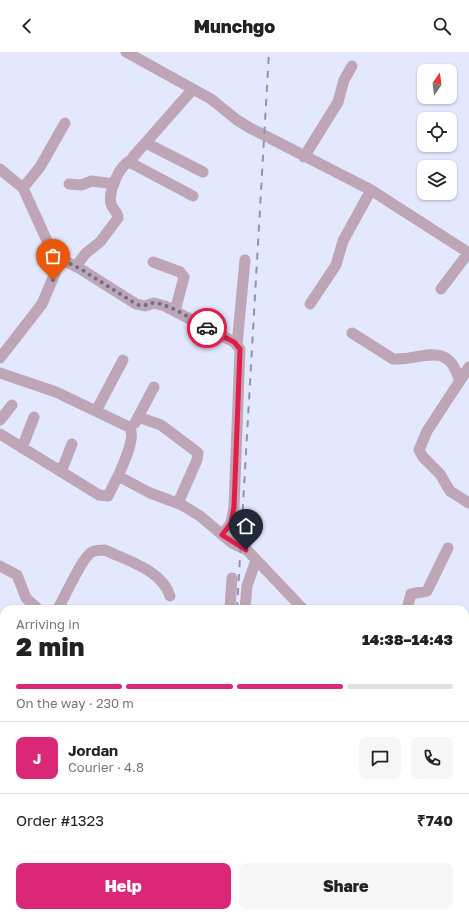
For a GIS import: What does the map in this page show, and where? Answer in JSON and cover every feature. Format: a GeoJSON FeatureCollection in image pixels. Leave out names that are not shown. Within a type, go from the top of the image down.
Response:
{"type":"FeatureCollection","features":[{"type":"Feature","properties":{"kind":"street"},"geometry":{"type":"LineString","coordinates":[[132,53],[211,99],[237,120],[304,157],[371,190],[469,252],[441,288]]}},
{"type":"Feature","properties":{"kind":"street"},"geometry":{"type":"LineString","coordinates":[[304,157],[338,102],[344,80],[352,66]]}},
{"type":"Feature","properties":{"kind":"street"},"geometry":{"type":"LineString","coordinates":[[76,266],[86,253],[100,242],[118,218],[118,213],[111,202],[114,184],[123,165],[131,160],[193,89]]}},
{"type":"Feature","properties":{"kind":"street"},"geometry":{"type":"LineString","coordinates":[[23,188],[40,167],[65,123]]}},
{"type":"Feature","properties":{"kind":"street"},"geometry":{"type":"LineString","coordinates":[[146,143],[204,172]]}},
{"type":"Feature","properties":{"kind":"street"},"geometry":{"type":"LineString","coordinates":[[131,160],[133,165],[192,196]]}},
{"type":"Feature","properties":{"kind":"street"},"geometry":{"type":"LineString","coordinates":[[0,168],[23,188],[54,256],[54,275],[42,304],[0,358]]}},
{"type":"Feature","properties":{"kind":"street"},"geometry":{"type":"LineString","coordinates":[[69,184],[81,185],[92,181],[114,184]]}},
{"type":"Feature","properties":{"kind":"street"},"geometry":{"type":"LineString","coordinates":[[310,304],[336,264],[343,241],[371,190]]}},
{"type":"Feature","properties":{"kind":"street"},"geometry":{"type":"LineString","coordinates":[[54,256],[76,266],[136,304],[145,306],[158,303],[237,345]]}},
{"type":"Feature","properties":{"kind":"street"},"geometry":{"type":"LineString","coordinates":[[222,535],[231,523],[234,507],[240,353],[237,345],[245,260]]}},
{"type":"Feature","properties":{"kind":"street"},"geometry":{"type":"LineString","coordinates":[[153,262],[180,272],[184,278],[175,311]]}},
{"type":"Feature","properties":{"kind":"street"},"geometry":{"type":"LineString","coordinates":[[352,333],[393,359],[400,360],[435,354],[443,356],[453,365],[459,379]]}},
{"type":"Feature","properties":{"kind":"street"},"geometry":{"type":"LineString","coordinates":[[96,411],[123,360]]}},
{"type":"Feature","properties":{"kind":"street"},"geometry":{"type":"LineString","coordinates":[[469,367],[459,379],[427,431],[419,450],[423,457],[440,474],[450,491],[469,503]]}},
{"type":"Feature","properties":{"kind":"street"},"geometry":{"type":"LineString","coordinates":[[0,373],[56,392],[131,428]]}},
{"type":"Feature","properties":{"kind":"street"},"geometry":{"type":"LineString","coordinates":[[0,434],[96,493],[106,497],[109,495],[119,474],[130,445],[131,428],[154,387]]}},
{"type":"Feature","properties":{"kind":"street"},"geometry":{"type":"LineString","coordinates":[[0,420],[12,405]]}},
{"type":"Feature","properties":{"kind":"street"},"geometry":{"type":"LineString","coordinates":[[22,448],[34,417]]}},
{"type":"Feature","properties":{"kind":"street"},"geometry":{"type":"LineString","coordinates":[[138,417],[161,425],[198,453],[197,460],[178,503]]}},
{"type":"Feature","properties":{"kind":"street"},"geometry":{"type":"LineString","coordinates":[[61,472],[72,444]]}},
{"type":"Feature","properties":{"kind":"street"},"geometry":{"type":"LineString","coordinates":[[119,474],[121,478],[140,488],[178,503],[200,516],[222,535],[246,550],[299,605]]}},
{"type":"Feature","properties":{"kind":"street"},"geometry":{"type":"LineString","coordinates":[[408,605],[411,594],[427,591],[448,548]]}},
{"type":"Feature","properties":{"kind":"street"},"geometry":{"type":"LineString","coordinates":[[60,605],[86,558],[93,551],[99,550],[105,550],[159,577],[167,586],[170,596]]}},
{"type":"Feature","properties":{"kind":"street"},"geometry":{"type":"LineString","coordinates":[[245,605],[247,586],[256,560]]}},
{"type":"Feature","properties":{"kind":"street"},"geometry":{"type":"LineString","coordinates":[[0,566],[17,575],[27,601],[32,605]]}},
{"type":"Feature","properties":{"kind":"street"},"geometry":{"type":"LineString","coordinates":[[230,605],[232,578]]}},
{"type":"Feature","properties":{"kind":"railway"},"geometry":{"type":"LineString","coordinates":[[237,605],[269,52]]}},
{"type":"Feature","properties":{"kind":"way so far"},"geometry":{"type":"LineString","coordinates":[[53,280],[56,271],[54,256],[79,268],[136,304],[145,306],[158,303],[207,328]]}},
{"type":"Feature","properties":{"kind":"route"},"geometry":{"type":"LineString","coordinates":[[207,328],[234,342],[240,349],[236,415],[237,431],[234,507],[231,523],[222,535],[232,543],[246,550]]}}]}
